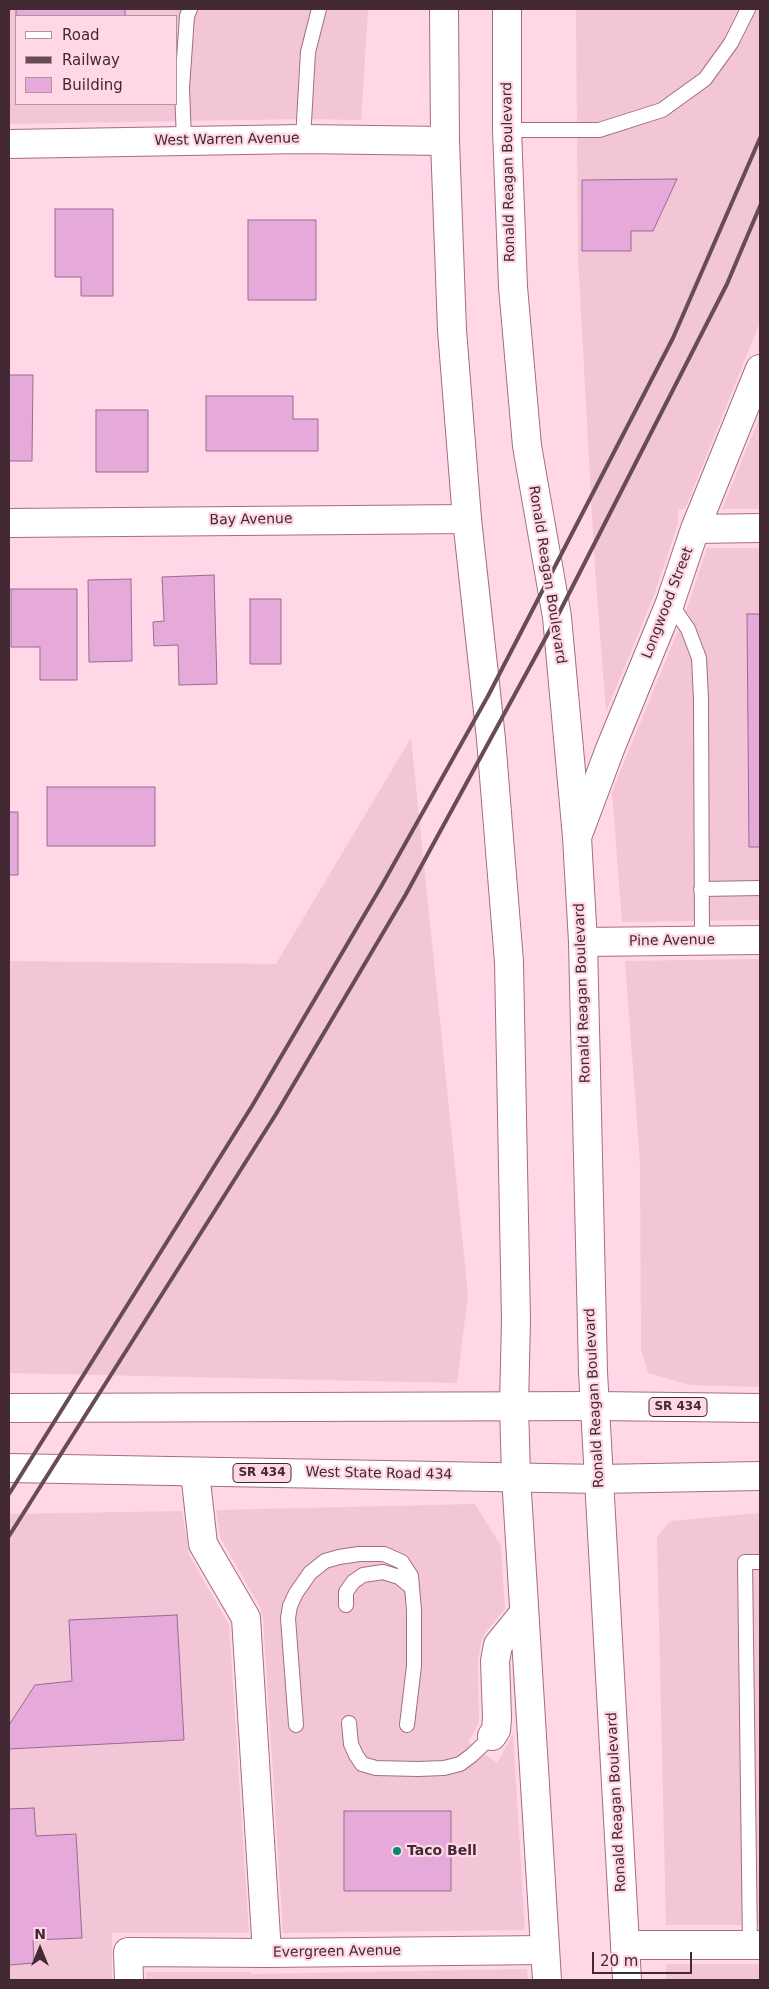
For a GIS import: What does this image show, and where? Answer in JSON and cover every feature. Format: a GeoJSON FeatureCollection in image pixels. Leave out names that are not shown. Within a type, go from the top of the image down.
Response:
{"type":"FeatureCollection","features":[{"type":"Feature","properties":{"kind":"main road"},"geometry":{"type":"LineString","coordinates":[[444,9],[445,141],[452,330],[467,518],[489,713],[509,962],[516,1320],[514,1406],[516,1476],[547,1980]]}},
{"type":"Feature","properties":{"kind":"main road","name":"Ronald Reagan Boulevard"},"geometry":{"type":"LineString","coordinates":[[507,9],[507,130],[512,286],[527,446],[557,617],[577,837],[583,942],[591,1316],[627,1980]]}},
{"type":"Feature","properties":{"kind":"main road","name":"West Warren Avenue"},"geometry":{"type":"LineString","coordinates":[[9,144],[303,138],[445,141]]}},
{"type":"Feature","properties":{"kind":"main road","name":"Longwood Street"},"geometry":{"type":"LineString","coordinates":[[577,837],[610,749],[670,603],[696,528],[760,369]]}},
{"type":"Feature","properties":{"kind":"main road","name":"Bay Avenue"},"geometry":{"type":"LineString","coordinates":[[21,523],[467,518]]}},
{"type":"Feature","properties":{"kind":"main road"},"geometry":{"type":"LineString","coordinates":[[696,528],[760,528]]}},
{"type":"Feature","properties":{"kind":"main road","name":"Pine Avenue"},"geometry":{"type":"LineString","coordinates":[[583,942],[760,940]]}},
{"type":"Feature","properties":{"kind":"main road","name":"SR 434"},"geometry":{"type":"LineString","coordinates":[[9,1408],[514,1406],[760,1408]]}},
{"type":"Feature","properties":{"kind":"main road","name":"West State Road 434"},"geometry":{"type":"LineString","coordinates":[[9,1468],[599,1479]]}},
{"type":"Feature","properties":{"kind":"main road"},"geometry":{"type":"LineString","coordinates":[[195,1472],[203,1544],[246,1618],[267,1953]]}},
{"type":"Feature","properties":{"kind":"main road","name":"SR 434"},"geometry":{"type":"LineString","coordinates":[[599,1479],[760,1476]]}},
{"type":"Feature","properties":{"kind":"main road"},"geometry":{"type":"LineString","coordinates":[[492,1736],[496,1730],[497,1718],[495,1661],[498,1645],[524,1613]]}},
{"type":"Feature","properties":{"kind":"main road"},"geometry":{"type":"LineString","coordinates":[[625,1944],[755,1945]]}},
{"type":"Feature","properties":{"kind":"main road","name":"Evergreen Avenue"},"geometry":{"type":"LineString","coordinates":[[129,1980],[128,1952],[267,1953],[545,1950]]}},
{"type":"Feature","properties":{"kind":"lane"},"geometry":{"type":"LineString","coordinates":[[184,141],[182,88],[187,16],[190,9]]}},
{"type":"Feature","properties":{"kind":"lane"},"geometry":{"type":"LineString","coordinates":[[303,138],[308,52],[319,9]]}},
{"type":"Feature","properties":{"kind":"lane"},"geometry":{"type":"LineString","coordinates":[[507,130],[599,130],[662,110],[705,79],[731,43],[748,9]]}},
{"type":"Feature","properties":{"kind":"lane"},"geometry":{"type":"LineString","coordinates":[[670,603],[688,629],[699,658],[701,699],[702,940]]}},
{"type":"Feature","properties":{"kind":"lane"},"geometry":{"type":"LineString","coordinates":[[701,888],[760,888]]}},
{"type":"Feature","properties":{"kind":"lane"},"geometry":{"type":"LineString","coordinates":[[296,1725],[288,1618],[290,1606],[296,1593],[310,1573],[325,1561],[339,1557],[384,1554],[402,1562],[411,1576],[414,1666],[407,1725]]}},
{"type":"Feature","properties":{"kind":"lane"},"geometry":{"type":"LineString","coordinates":[[755,1945],[745,1562],[760,1562]]}},
{"type":"Feature","properties":{"kind":"lane"},"geometry":{"type":"LineString","coordinates":[[346,1605],[346,1592],[353,1582],[363,1574],[382,1572],[399,1577],[412,1588]]}},
{"type":"Feature","properties":{"kind":"lane"},"geometry":{"type":"LineString","coordinates":[[349,1722],[351,1744],[356,1755],[362,1764],[376,1768],[444,1768],[460,1764],[492,1736]]}},
{"type":"Feature","properties":{"kind":"shaded area"},"geometry":{"type":"Polygon","coordinates":[[[9,9],[368,9],[361,120],[303,119],[9,124],[9,9]]]}},
{"type":"Feature","properties":{"kind":"shaded area"},"geometry":{"type":"Polygon","coordinates":[[[576,9],[760,9],[760,322],[687,504],[684,509],[678,509],[678,524],[654,595],[606,712],[595,569],[578,258],[576,9]]]}},
{"type":"Feature","properties":{"kind":"shaded area"},"geometry":{"type":"Polygon","coordinates":[[[760,416],[760,509],[722,509],[760,416]]]}},
{"type":"Feature","properties":{"kind":"shaded area"},"geometry":{"type":"Polygon","coordinates":[[[707,548],[760,548],[760,920],[622,922],[612,792],[686,611],[707,548]]]}},
{"type":"Feature","properties":{"kind":"shaded area"},"geometry":{"type":"Polygon","coordinates":[[[411,738],[468,1294],[457,1383],[9,1373],[9,961],[276,964],[411,738]]]}},
{"type":"Feature","properties":{"kind":"shaded area"},"geometry":{"type":"Polygon","coordinates":[[[760,959],[760,1387],[689,1385],[648,1373],[641,1349],[640,1163],[625,961],[760,959]]]}},
{"type":"Feature","properties":{"kind":"shaded area"},"geometry":{"type":"Polygon","coordinates":[[[475,1504],[501,1546],[505,1609],[486,1632],[481,1642],[478,1662],[479,1723],[468,1742],[497,1763],[513,1734],[525,1930],[283,1933],[263,1617],[260,1607],[220,1537],[216,1510],[475,1504]]]}},
{"type":"Feature","properties":{"kind":"shaded area"},"geometry":{"type":"Polygon","coordinates":[[[182,1511],[189,1555],[229,1625],[249,1933],[112,1933],[112,1980],[9,1980],[9,1514],[182,1511]]]}},
{"type":"Feature","properties":{"kind":"shaded area"},"geometry":{"type":"Polygon","coordinates":[[[760,1513],[760,1925],[666,1925],[657,1537],[670,1521],[760,1513]]]}},
{"type":"Feature","properties":{"kind":"shaded area"},"geometry":{"type":"Polygon","coordinates":[[[666,1964],[760,1964],[760,1980],[666,1980],[666,1964]]]}},
{"type":"Feature","properties":{"kind":"shaded area"},"geometry":{"type":"Polygon","coordinates":[[[527,1969],[528,1980],[146,1980],[146,1972],[251,1972],[251,1974],[527,1969]]]}},
{"type":"Feature","properties":{"kind":"building"},"geometry":{"type":"Polygon","coordinates":[[[16,9],[125,9],[125,15],[16,15],[16,9]]]}},
{"type":"Feature","properties":{"kind":"building"},"geometry":{"type":"Polygon","coordinates":[[[677,179],[653,231],[631,231],[631,251],[582,251],[582,180],[677,179]]]}},
{"type":"Feature","properties":{"kind":"building"},"geometry":{"type":"Polygon","coordinates":[[[55,209],[113,209],[113,296],[81,296],[81,277],[55,277],[55,209]]]}},
{"type":"Feature","properties":{"kind":"building"},"geometry":{"type":"Polygon","coordinates":[[[248,220],[316,220],[316,300],[248,300],[248,220]]]}},
{"type":"Feature","properties":{"kind":"building"},"geometry":{"type":"Polygon","coordinates":[[[9,375],[33,375],[32,461],[9,461],[9,375]]]}},
{"type":"Feature","properties":{"kind":"building"},"geometry":{"type":"Polygon","coordinates":[[[206,396],[293,396],[293,419],[318,419],[318,451],[206,451],[206,396]]]}},
{"type":"Feature","properties":{"kind":"building"},"geometry":{"type":"Polygon","coordinates":[[[96,410],[148,410],[148,472],[96,472],[96,410]]]}},
{"type":"Feature","properties":{"kind":"building"},"geometry":{"type":"Polygon","coordinates":[[[214,575],[217,684],[179,685],[178,645],[154,646],[153,622],[164,621],[162,577],[214,575]]]}},
{"type":"Feature","properties":{"kind":"building"},"geometry":{"type":"Polygon","coordinates":[[[131,579],[132,661],[89,662],[88,580],[131,579]]]}},
{"type":"Feature","properties":{"kind":"building"},"geometry":{"type":"Polygon","coordinates":[[[11,589],[77,589],[77,680],[40,680],[40,647],[11,647],[11,589]]]}},
{"type":"Feature","properties":{"kind":"building"},"geometry":{"type":"Polygon","coordinates":[[[250,599],[281,599],[281,664],[250,664],[250,599]]]}},
{"type":"Feature","properties":{"kind":"building"},"geometry":{"type":"Polygon","coordinates":[[[747,614],[760,614],[760,847],[749,847],[747,614]]]}},
{"type":"Feature","properties":{"kind":"building"},"geometry":{"type":"Polygon","coordinates":[[[47,787],[155,787],[155,846],[47,846],[47,787]]]}},
{"type":"Feature","properties":{"kind":"building"},"geometry":{"type":"Polygon","coordinates":[[[9,812],[18,812],[18,875],[9,875],[9,812]]]}},
{"type":"Feature","properties":{"kind":"building"},"geometry":{"type":"Polygon","coordinates":[[[177,1615],[184,1740],[9,1749],[9,1725],[35,1685],[72,1681],[69,1620],[177,1615]]]}},
{"type":"Feature","properties":{"kind":"building"},"geometry":{"type":"Polygon","coordinates":[[[34,1808],[36,1836],[76,1834],[82,1938],[33,1940],[34,1963],[9,1965],[9,1809],[34,1808]]]}},
{"type":"Feature","properties":{"kind":"building","name":"Taco Bell"},"geometry":{"type":"Polygon","coordinates":[[[344,1811],[451,1811],[451,1891],[344,1891],[344,1811]]]}},
{"type":"Feature","properties":{"kind":"railway"},"geometry":{"type":"LineString","coordinates":[[9,1494],[252,1106],[382,885],[488,696],[673,338],[760,138]]}},
{"type":"Feature","properties":{"kind":"railway"},"geometry":{"type":"LineString","coordinates":[[9,1536],[276,1114],[406,894],[557,617],[727,284],[760,206]]}},
{"type":"Feature","properties":{"kind":"place","name":"Taco Bell"},"geometry":{"type":"Point","coordinates":[397,1851]}}]}
